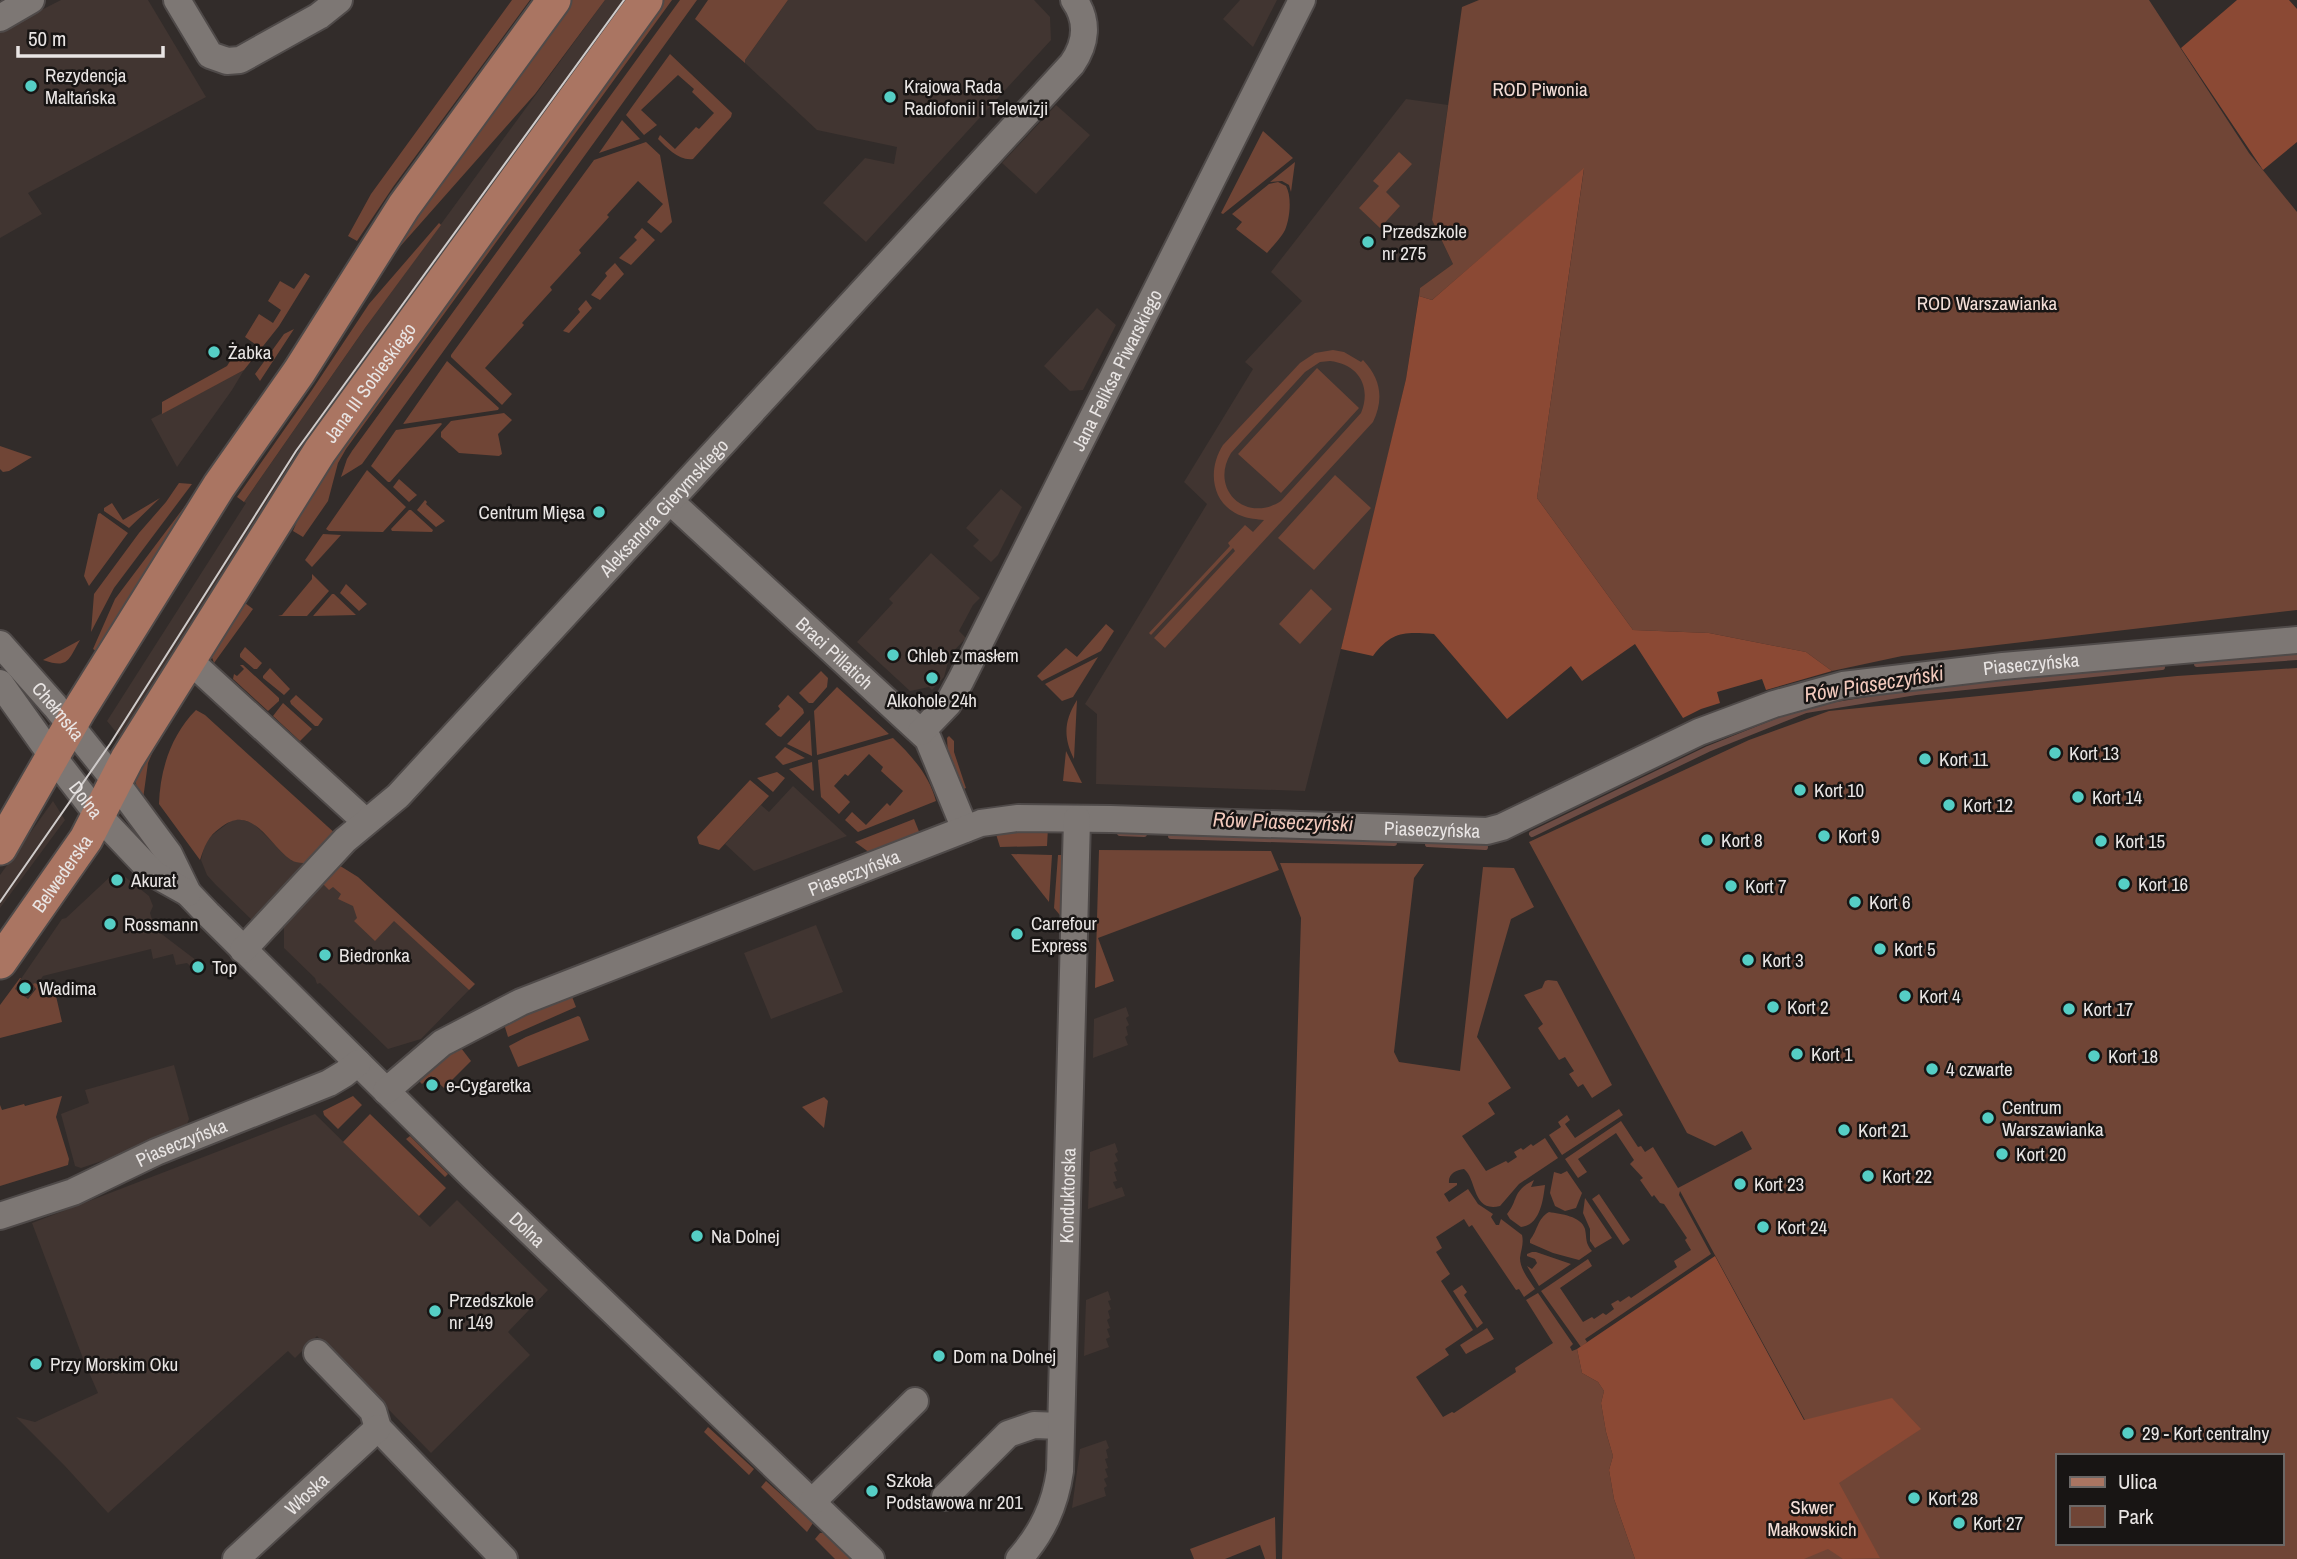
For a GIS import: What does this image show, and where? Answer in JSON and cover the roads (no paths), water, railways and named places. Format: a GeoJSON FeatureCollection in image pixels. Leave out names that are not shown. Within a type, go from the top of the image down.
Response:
{"type":"FeatureCollection","features":[{"type":"Feature","properties":{"kind":"main road"},"geometry":{"type":"LineString","coordinates":[[0,848],[71,725],[219,486],[299,372],[393,222],[554,0]]}},
{"type":"Feature","properties":{"kind":"main road","name":"Jana III Sobieskiego"},"geometry":{"type":"LineString","coordinates":[[115,781],[332,433],[646,0]]}},
{"type":"Feature","properties":{"kind":"main road","name":"Belwederska"},"geometry":{"type":"LineString","coordinates":[[0,961],[79,849],[115,781]]}},
{"type":"Feature","properties":{"kind":"street"},"geometry":{"type":"LineString","coordinates":[[0,18],[31,0]]}},
{"type":"Feature","properties":{"kind":"street"},"geometry":{"type":"LineString","coordinates":[[177,0],[211,55],[227,61],[240,60],[319,16],[339,0]]}},
{"type":"Feature","properties":{"kind":"street","name":"Aleksandra Gierymskiego"},"geometry":{"type":"LineString","coordinates":[[243,950],[345,840],[398,796],[1072,64],[1082,46],[1084,36],[1082,16],[1074,0]]}},
{"type":"Feature","properties":{"kind":"street","name":"Jana Feliksa Piwarskiego"},"geometry":{"type":"LineString","coordinates":[[921,732],[948,704],[961,680],[1302,0]]}},
{"type":"Feature","properties":{"kind":"street","name":"Braci Pillatich"},"geometry":{"type":"LineString","coordinates":[[670,501],[921,732],[933,747],[965,829]]}},
{"type":"Feature","properties":{"kind":"street","name":"Piaseczyńska"},"geometry":{"type":"LineString","coordinates":[[386,1091],[442,1043],[521,1002],[981,823],[1002,819],[1077,819],[1488,831],[1502,827],[1699,732],[1774,704],[1843,685],[1990,667],[2297,640]]}},
{"type":"Feature","properties":{"kind":"street","name":"Chełmska"},"geometry":{"type":"LineString","coordinates":[[0,644],[71,725],[115,781]]}},
{"type":"Feature","properties":{"kind":"street"},"geometry":{"type":"LineString","coordinates":[[189,660],[366,822]]}},
{"type":"Feature","properties":{"kind":"street","name":"Chełmska"},"geometry":{"type":"LineString","coordinates":[[0,683],[53,757]]}},
{"type":"Feature","properties":{"kind":"street","name":"Dolna"},"geometry":{"type":"LineString","coordinates":[[53,757],[98,815],[154,874],[188,893],[668,1366],[871,1559]]}},
{"type":"Feature","properties":{"kind":"street","name":"Dolna"},"geometry":{"type":"LineString","coordinates":[[115,781],[169,854],[188,893]]}},
{"type":"Feature","properties":{"kind":"street","name":"Konduktorska"},"geometry":{"type":"LineString","coordinates":[[1019,1559],[1047,1520],[1057,1490],[1077,819]]}},
{"type":"Feature","properties":{"kind":"street","name":"Piaseczyńska"},"geometry":{"type":"LineString","coordinates":[[0,1216],[73,1192],[156,1152],[329,1083],[358,1063]]}},
{"type":"Feature","properties":{"kind":"street"},"geometry":{"type":"LineString","coordinates":[[317,1353],[373,1411],[378,1428],[504,1559]]}},
{"type":"Feature","properties":{"kind":"street"},"geometry":{"type":"LineString","coordinates":[[812,1502],[915,1401]]}},
{"type":"Feature","properties":{"kind":"street"},"geometry":{"type":"LineString","coordinates":[[944,1497],[1008,1434],[1034,1425],[1061,1426]]}},
{"type":"Feature","properties":{"kind":"street","name":"Włoska"},"geometry":{"type":"LineString","coordinates":[[239,1558],[378,1428]]}},
{"type":"Feature","properties":{"kind":"waterway","name":"Rów Piaseczyński"},"geometry":{"type":"LineString","coordinates":[[2197,664],[2297,657]]}},
{"type":"Feature","properties":{"kind":"waterway","name":"Rów Piaseczyński"},"geometry":{"type":"LineString","coordinates":[[1532,834],[1708,749],[1806,710],[1916,692],[2162,667]]}},
{"type":"Feature","properties":{"kind":"waterway","name":"Rów Piaseczyński"},"geometry":{"type":"LineString","coordinates":[[1120,833],[1144,834]]}},
{"type":"Feature","properties":{"kind":"waterway","name":"Rów Piaseczyński"},"geometry":{"type":"LineString","coordinates":[[1171,836],[1394,843]]}},
{"type":"Feature","properties":{"kind":"waterway","name":"Rów Piaseczyński"},"geometry":{"type":"LineString","coordinates":[[1428,844],[1485,847]]}},
{"type":"Feature","properties":{"kind":"tram line"},"geometry":{"type":"LineString","coordinates":[[0,902],[110,744],[296,451],[624,0]]}},
{"type":"Feature","properties":{"kind":"place","name":"Rezydencja Maltańska"},"geometry":{"type":"Point","coordinates":[31,86]}},
{"type":"Feature","properties":{"kind":"place","name":"Krajowa Rada Radiofonii i Telewizji"},"geometry":{"type":"Point","coordinates":[890,97]}},
{"type":"Feature","properties":{"kind":"place","name":"Przedszkole nr 275"},"geometry":{"type":"Point","coordinates":[1368,242]}},
{"type":"Feature","properties":{"kind":"place","name":"Żabka"},"geometry":{"type":"Point","coordinates":[214,352]}},
{"type":"Feature","properties":{"kind":"place","name":"Centrum Mięsa"},"geometry":{"type":"Point","coordinates":[599,512]}},
{"type":"Feature","properties":{"kind":"place","name":"Chleb z masłem"},"geometry":{"type":"Point","coordinates":[893,655]}},
{"type":"Feature","properties":{"kind":"place","name":"Alkohole 24h"},"geometry":{"type":"Point","coordinates":[932,678]}},
{"type":"Feature","properties":{"kind":"place","name":"Kort 13"},"geometry":{"type":"Point","coordinates":[2055,753]}},
{"type":"Feature","properties":{"kind":"place","name":"Kort 11"},"geometry":{"type":"Point","coordinates":[1925,759]}},
{"type":"Feature","properties":{"kind":"place","name":"Kort 10"},"geometry":{"type":"Point","coordinates":[1800,790]}},
{"type":"Feature","properties":{"kind":"place","name":"Kort 14"},"geometry":{"type":"Point","coordinates":[2078,797]}},
{"type":"Feature","properties":{"kind":"place","name":"Kort 12"},"geometry":{"type":"Point","coordinates":[1949,805]}},
{"type":"Feature","properties":{"kind":"place","name":"Kort 9"},"geometry":{"type":"Point","coordinates":[1824,836]}},
{"type":"Feature","properties":{"kind":"place","name":"Kort 8"},"geometry":{"type":"Point","coordinates":[1707,840]}},
{"type":"Feature","properties":{"kind":"place","name":"Kort 15"},"geometry":{"type":"Point","coordinates":[2101,841]}},
{"type":"Feature","properties":{"kind":"place","name":"Akurat"},"geometry":{"type":"Point","coordinates":[117,880]}},
{"type":"Feature","properties":{"kind":"place","name":"Kort 16"},"geometry":{"type":"Point","coordinates":[2124,884]}},
{"type":"Feature","properties":{"kind":"place","name":"Kort 7"},"geometry":{"type":"Point","coordinates":[1731,886]}},
{"type":"Feature","properties":{"kind":"place","name":"Kort 6"},"geometry":{"type":"Point","coordinates":[1855,902]}},
{"type":"Feature","properties":{"kind":"place","name":"Rossmann"},"geometry":{"type":"Point","coordinates":[110,924]}},
{"type":"Feature","properties":{"kind":"place","name":"Carrefour Express"},"geometry":{"type":"Point","coordinates":[1017,934]}},
{"type":"Feature","properties":{"kind":"place","name":"Kort 5"},"geometry":{"type":"Point","coordinates":[1880,949]}},
{"type":"Feature","properties":{"kind":"place","name":"Biedronka"},"geometry":{"type":"Point","coordinates":[325,955]}},
{"type":"Feature","properties":{"kind":"place","name":"Kort 3"},"geometry":{"type":"Point","coordinates":[1748,960]}},
{"type":"Feature","properties":{"kind":"place","name":"Top"},"geometry":{"type":"Point","coordinates":[198,967]}},
{"type":"Feature","properties":{"kind":"place","name":"Wadima"},"geometry":{"type":"Point","coordinates":[25,988]}},
{"type":"Feature","properties":{"kind":"place","name":"Kort 4"},"geometry":{"type":"Point","coordinates":[1905,996]}},
{"type":"Feature","properties":{"kind":"place","name":"Kort 2"},"geometry":{"type":"Point","coordinates":[1773,1007]}},
{"type":"Feature","properties":{"kind":"place","name":"Kort 17"},"geometry":{"type":"Point","coordinates":[2069,1009]}},
{"type":"Feature","properties":{"kind":"place","name":"Kort 1"},"geometry":{"type":"Point","coordinates":[1797,1054]}},
{"type":"Feature","properties":{"kind":"place","name":"Kort 18"},"geometry":{"type":"Point","coordinates":[2094,1056]}},
{"type":"Feature","properties":{"kind":"place","name":"4 czwarte"},"geometry":{"type":"Point","coordinates":[1932,1069]}},
{"type":"Feature","properties":{"kind":"place","name":"e-Cygaretka"},"geometry":{"type":"Point","coordinates":[432,1085]}},
{"type":"Feature","properties":{"kind":"place","name":"Centrum Warszawianka"},"geometry":{"type":"Point","coordinates":[1988,1118]}},
{"type":"Feature","properties":{"kind":"place","name":"Kort 21"},"geometry":{"type":"Point","coordinates":[1844,1130]}},
{"type":"Feature","properties":{"kind":"place","name":"Kort 20"},"geometry":{"type":"Point","coordinates":[2002,1154]}},
{"type":"Feature","properties":{"kind":"place","name":"Kort 22"},"geometry":{"type":"Point","coordinates":[1868,1176]}},
{"type":"Feature","properties":{"kind":"place","name":"Kort 23"},"geometry":{"type":"Point","coordinates":[1740,1184]}},
{"type":"Feature","properties":{"kind":"place","name":"Kort 24"},"geometry":{"type":"Point","coordinates":[1763,1227]}},
{"type":"Feature","properties":{"kind":"place","name":"Na Dolnej"},"geometry":{"type":"Point","coordinates":[697,1236]}},
{"type":"Feature","properties":{"kind":"place","name":"Przedszkole nr 149"},"geometry":{"type":"Point","coordinates":[435,1311]}},
{"type":"Feature","properties":{"kind":"place","name":"Dom na Dolnej"},"geometry":{"type":"Point","coordinates":[939,1356]}},
{"type":"Feature","properties":{"kind":"place","name":"Przy Morskim Oku"},"geometry":{"type":"Point","coordinates":[36,1364]}},
{"type":"Feature","properties":{"kind":"place","name":"29 - Kort centralny"},"geometry":{"type":"Point","coordinates":[2128,1433]}},
{"type":"Feature","properties":{"kind":"place","name":"Szkoła Podstawowa nr 201"},"geometry":{"type":"Point","coordinates":[872,1491]}},
{"type":"Feature","properties":{"kind":"place","name":"Kort 28"},"geometry":{"type":"Point","coordinates":[1914,1498]}},
{"type":"Feature","properties":{"kind":"place","name":"Kort 27"},"geometry":{"type":"Point","coordinates":[1959,1523]}},
{"type":"Feature","properties":{"kind":"park label","name":"ROD Piwonia"},"geometry":{"type":"Point","coordinates":[1540,89]}},
{"type":"Feature","properties":{"kind":"park label","name":"ROD Warszawianka"},"geometry":{"type":"Point","coordinates":[1987,303]}},
{"type":"Feature","properties":{"kind":"park label","name":"Skwer Małkowskich"},"geometry":{"type":"Point","coordinates":[1812,1518]}}]}
